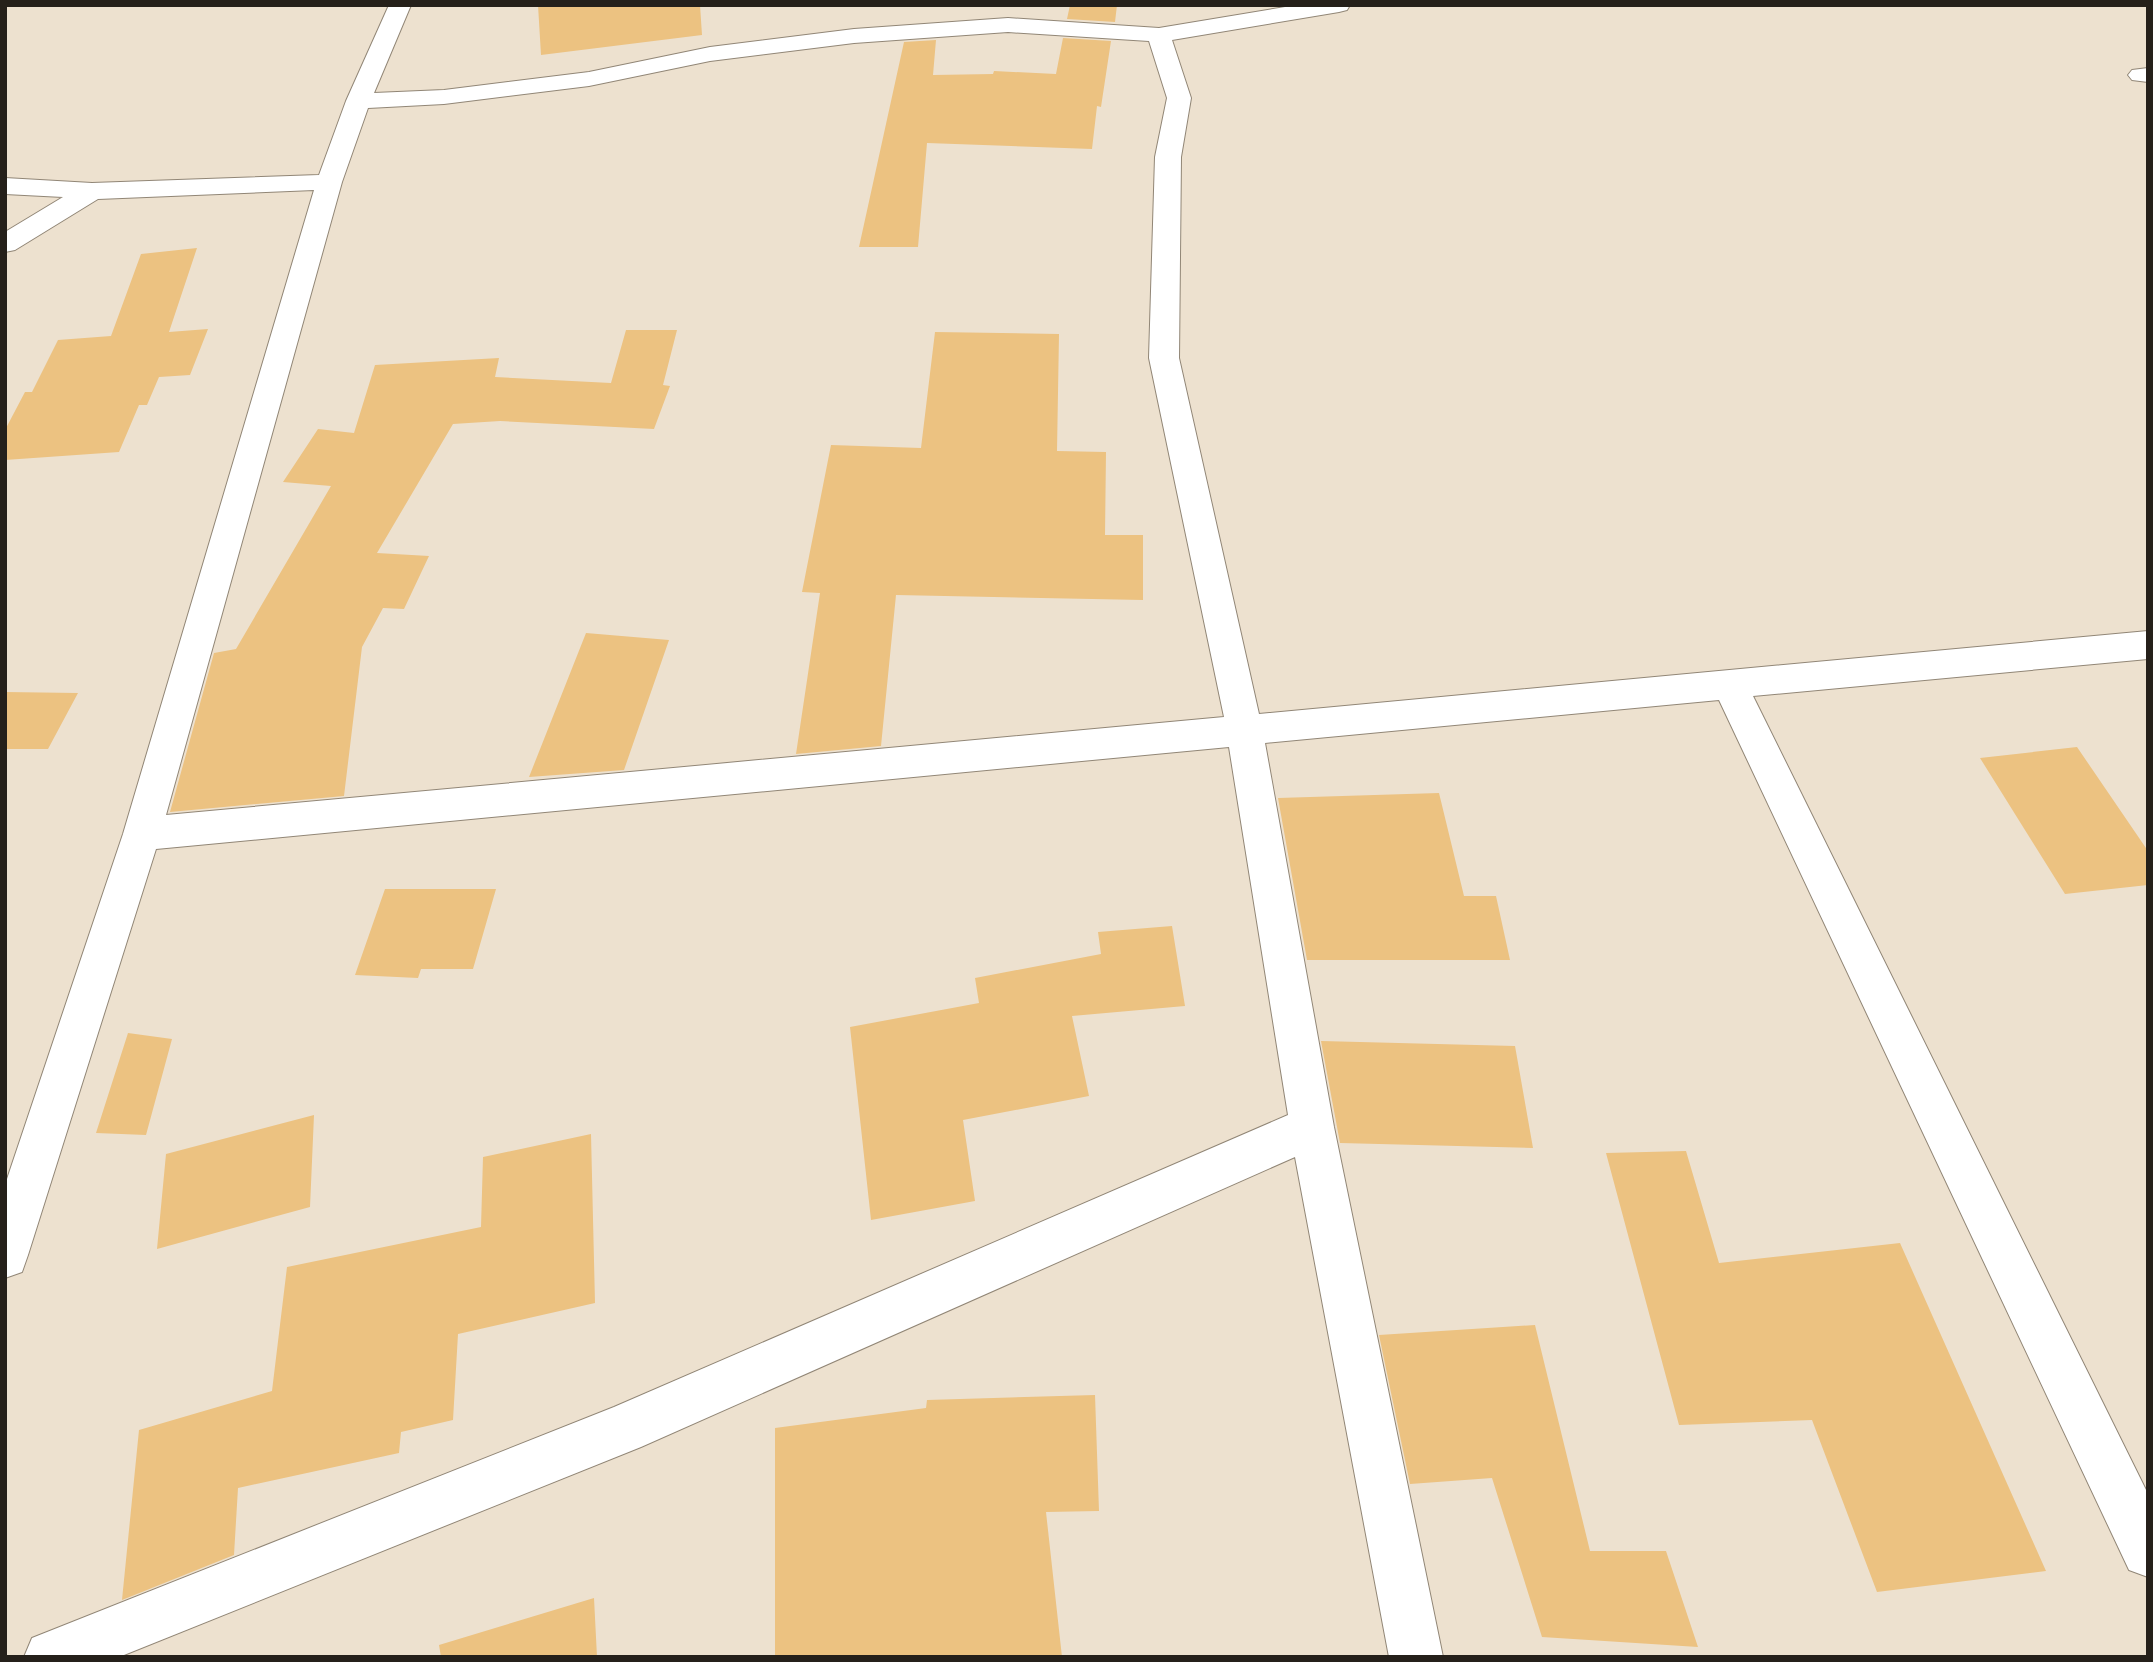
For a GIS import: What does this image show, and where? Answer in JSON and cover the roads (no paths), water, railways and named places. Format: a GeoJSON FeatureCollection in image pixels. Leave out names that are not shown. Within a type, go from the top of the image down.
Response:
{"type":"FeatureCollection","features":[{"type":"Feature","properties":{"kind":"street"},"geometry":{"type":"LineString","coordinates":[[5,1255],[15,1203],[142,834],[329,182],[358,101],[400,5]]}},
{"type":"Feature","properties":{"kind":"street"},"geometry":{"type":"LineString","coordinates":[[1199,29],[1211,5]]}},
{"type":"Feature","properties":{"kind":"street"},"geometry":{"type":"LineString","coordinates":[[358,101],[444,97],[589,79],[859,25],[1008,25],[1159,35],[1339,5]]}},
{"type":"Feature","properties":{"kind":"street"},"geometry":{"type":"LineString","coordinates":[[1159,35],[1179,98],[1168,157],[1164,358],[1244,728],[1312,1127],[1416,1657]]}},
{"type":"Feature","properties":{"kind":"street"},"geometry":{"type":"LineString","coordinates":[[5,186],[92,191],[329,182]]}},
{"type":"Feature","properties":{"kind":"street"},"geometry":{"type":"LineString","coordinates":[[5,244],[92,191]]}},
{"type":"Feature","properties":{"kind":"street"},"geometry":{"type":"LineString","coordinates":[[142,834],[1244,728],[2148,645]]}},
{"type":"Feature","properties":{"kind":"street"},"geometry":{"type":"LineString","coordinates":[[1729,684],[2148,1551]]}},
{"type":"Feature","properties":{"kind":"street"},"geometry":{"type":"LineString","coordinates":[[51,1657],[623,1429],[1312,1127]]}}]}
